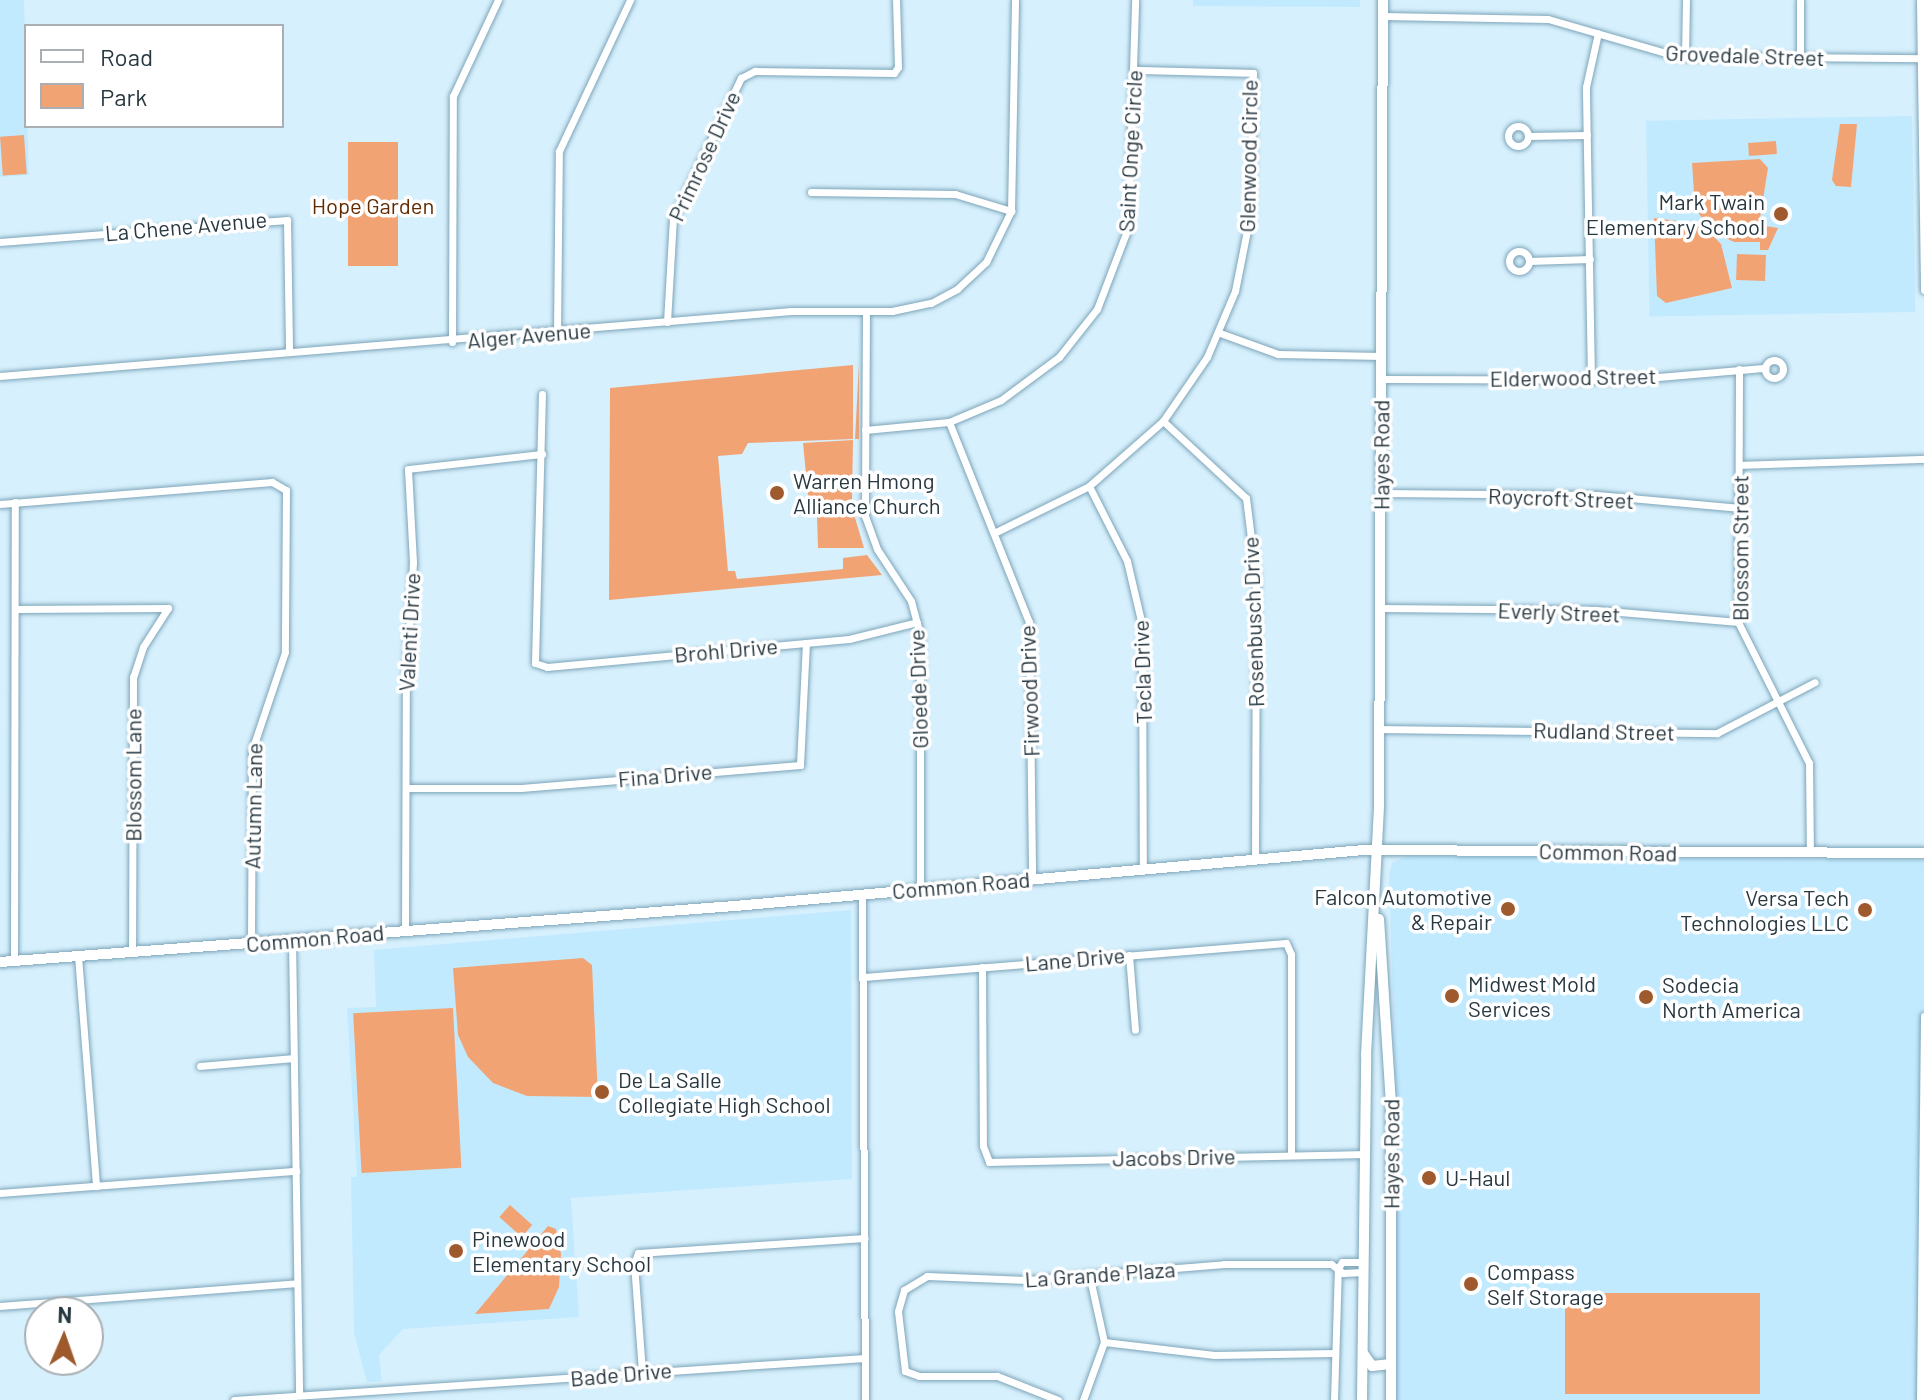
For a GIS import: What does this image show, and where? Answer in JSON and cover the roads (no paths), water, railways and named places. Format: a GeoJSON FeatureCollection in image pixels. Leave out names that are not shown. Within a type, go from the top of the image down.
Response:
{"type":"FeatureCollection","features":[{"type":"Feature","properties":{"kind":"street"},"geometry":{"type":"LineString","coordinates":[[452,342],[453,96],[498,0]]}},
{"type":"Feature","properties":{"kind":"street"},"geometry":{"type":"LineString","coordinates":[[557,332],[559,151],[630,0]]}},
{"type":"Feature","properties":{"kind":"street","name":"Primrose Drive"},"geometry":{"type":"LineString","coordinates":[[667,322],[673,219],[741,78],[755,71],[894,73],[896,0]]}},
{"type":"Feature","properties":{"kind":"street"},"geometry":{"type":"LineString","coordinates":[[811,192],[955,194],[1011,211],[1015,0]]}},
{"type":"Feature","properties":{"kind":"street","name":"Saint Onge Circle"},"geometry":{"type":"LineString","coordinates":[[865,430],[949,422],[1001,400],[1036,378],[1086,326],[1106,294],[1128,228],[1135,0]]}},
{"type":"Feature","properties":{"kind":"street","name":"Hayes Road"},"geometry":{"type":"LineString","coordinates":[[1362,1400],[1367,1034],[1377,909],[1378,849],[1383,0]]}},
{"type":"Feature","properties":{"kind":"street"},"geometry":{"type":"LineString","coordinates":[[1685,57],[1686,0]]}},
{"type":"Feature","properties":{"kind":"street"},"geometry":{"type":"LineString","coordinates":[[1800,0],[1800,57]]}},
{"type":"Feature","properties":{"kind":"street"},"geometry":{"type":"LineString","coordinates":[[1920,0],[1924,290]]}},
{"type":"Feature","properties":{"kind":"street","name":"Grovedale Street"},"geometry":{"type":"LineString","coordinates":[[1383,16],[1538,18],[1598,33],[1656,53],[1685,57],[1920,58]]}},
{"type":"Feature","properties":{"kind":"street"},"geometry":{"type":"LineString","coordinates":[[1591,380],[1586,78],[1598,33]]}},
{"type":"Feature","properties":{"kind":"street","name":"Glenwood Circle"},"geometry":{"type":"LineString","coordinates":[[994,533],[1089,486],[1163,421],[1220,333],[1247,239],[1253,73],[1135,70]]}},
{"type":"Feature","properties":{"kind":"street"},"geometry":{"type":"LineString","coordinates":[[1528,136],[1587,135]]}},
{"type":"Feature","properties":{"kind":"street","name":"Alger Avenue"},"geometry":{"type":"LineString","coordinates":[[0,376],[452,342],[791,311],[914,309],[957,289],[991,255],[1011,211]]}},
{"type":"Feature","properties":{"kind":"street","name":"La Chene Avenue"},"geometry":{"type":"LineString","coordinates":[[0,242],[287,220],[289,352]]}},
{"type":"Feature","properties":{"kind":"street"},"geometry":{"type":"LineString","coordinates":[[1529,261],[1590,259]]}},
{"type":"Feature","properties":{"kind":"street","name":"Gloede Drive"},"geometry":{"type":"LineString","coordinates":[[866,311],[868,524],[877,549],[901,582],[917,622],[920,889]]}},
{"type":"Feature","properties":{"kind":"street"},"geometry":{"type":"LineString","coordinates":[[1220,333],[1278,354],[1382,356]]}},
{"type":"Feature","properties":{"kind":"street","name":"Elderwood Street"},"geometry":{"type":"LineString","coordinates":[[1382,379],[1591,380],[1765,368]]}},
{"type":"Feature","properties":{"kind":"street","name":"Blossom Street"},"geometry":{"type":"LineString","coordinates":[[1739,369],[1738,622],[1809,763],[1810,853]]}},
{"type":"Feature","properties":{"kind":"street"},"geometry":{"type":"LineString","coordinates":[[542,394],[542,454]]}},
{"type":"Feature","properties":{"kind":"street","name":"Rosenbusch Drive"},"geometry":{"type":"LineString","coordinates":[[1163,421],[1246,498],[1256,578],[1255,860]]}},
{"type":"Feature","properties":{"kind":"street","name":"Firwood Drive"},"geometry":{"type":"LineString","coordinates":[[949,422],[1022,600],[1032,640],[1032,879]]}},
{"type":"Feature","properties":{"kind":"street","name":"Brohl Drive"},"geometry":{"type":"LineString","coordinates":[[542,454],[535,663],[547,667],[806,643],[870,636],[917,622]]}},
{"type":"Feature","properties":{"kind":"street","name":"Valenti Drive"},"geometry":{"type":"LineString","coordinates":[[405,931],[413,562],[408,469],[542,454]]}},
{"type":"Feature","properties":{"kind":"street"},"geometry":{"type":"LineString","coordinates":[[1740,465],[1924,459]]}},
{"type":"Feature","properties":{"kind":"street","name":"Autumn Lane"},"geometry":{"type":"LineString","coordinates":[[15,502],[282,484],[286,496],[286,642],[283,665],[253,741],[251,943]]}},
{"type":"Feature","properties":{"kind":"street","name":"Tecla Drive"},"geometry":{"type":"LineString","coordinates":[[1089,486],[1127,561],[1142,625],[1143,869]]}},
{"type":"Feature","properties":{"kind":"street","name":"Roycroft Street"},"geometry":{"type":"LineString","coordinates":[[1381,493],[1597,495],[1740,508]]}},
{"type":"Feature","properties":{"kind":"street"},"geometry":{"type":"LineString","coordinates":[[0,504],[15,502],[14,961]]}},
{"type":"Feature","properties":{"kind":"street","name":"Blossom Lane"},"geometry":{"type":"LineString","coordinates":[[15,609],[168,608],[143,647],[133,677],[132,952]]}},
{"type":"Feature","properties":{"kind":"street","name":"Everly Street"},"geometry":{"type":"LineString","coordinates":[[1380,608],[1596,610],[1738,622]]}},
{"type":"Feature","properties":{"kind":"street","name":"Fina Drive"},"geometry":{"type":"LineString","coordinates":[[406,788],[521,788],[800,765],[806,643]]}},
{"type":"Feature","properties":{"kind":"street","name":"Rudland Street"},"geometry":{"type":"LineString","coordinates":[[1379,729],[1717,733],[1779,704],[1815,682]]}},
{"type":"Feature","properties":{"kind":"street","name":"Common Road"},"geometry":{"type":"LineString","coordinates":[[0,962],[862,894],[1378,849],[1924,853]]}},
{"type":"Feature","properties":{"kind":"street"},"geometry":{"type":"LineString","coordinates":[[862,894],[865,1400]]}},
{"type":"Feature","properties":{"kind":"street","name":"Hayes Road"},"geometry":{"type":"LineString","coordinates":[[1377,909],[1388,1034],[1391,1400]]}},
{"type":"Feature","properties":{"kind":"street"},"geometry":{"type":"LineString","coordinates":[[292,940],[299,1395]]}},
{"type":"Feature","properties":{"kind":"street","name":"Lane Drive"},"geometry":{"type":"LineString","coordinates":[[864,977],[1286,943],[1291,954],[1291,1155]]}},
{"type":"Feature","properties":{"kind":"street"},"geometry":{"type":"LineString","coordinates":[[1129,955],[1135,1030]]}},
{"type":"Feature","properties":{"kind":"street"},"geometry":{"type":"LineString","coordinates":[[78,956],[96,1186]]}},
{"type":"Feature","properties":{"kind":"street","name":"Jacobs Drive"},"geometry":{"type":"LineString","coordinates":[[982,967],[985,1158],[994,1164],[1093,1158],[1364,1154]]}},
{"type":"Feature","properties":{"kind":"street"},"geometry":{"type":"LineString","coordinates":[[1920,1400],[1924,1016]]}},
{"type":"Feature","properties":{"kind":"street"},"geometry":{"type":"LineString","coordinates":[[1367,1034],[1388,1034]]}},
{"type":"Feature","properties":{"kind":"street"},"geometry":{"type":"LineString","coordinates":[[200,1066],[294,1058]]}},
{"type":"Feature","properties":{"kind":"street"},"geometry":{"type":"LineString","coordinates":[[0,1193],[296,1171]]}},
{"type":"Feature","properties":{"kind":"street"},"geometry":{"type":"LineString","coordinates":[[642,1372],[636,1255],[865,1238]]}},
{"type":"Feature","properties":{"kind":"street","name":"La Grande Plaza"},"geometry":{"type":"LineString","coordinates":[[1058,1400],[997,1376],[911,1374],[901,1365],[898,1327],[904,1290],[927,1276],[1005,1281],[1224,1264],[1338,1268],[1342,1262],[1364,1267]]}},
{"type":"Feature","properties":{"kind":"street"},"geometry":{"type":"LineString","coordinates":[[1334,1400],[1338,1268]]}},
{"type":"Feature","properties":{"kind":"street"},"geometry":{"type":"LineString","coordinates":[[1083,1400],[1104,1342],[1089,1274]]}},
{"type":"Feature","properties":{"kind":"street"},"geometry":{"type":"LineString","coordinates":[[0,1306],[297,1283]]}},
{"type":"Feature","properties":{"kind":"street"},"geometry":{"type":"LineString","coordinates":[[1104,1342],[1214,1355],[1335,1353]]}},
{"type":"Feature","properties":{"kind":"street"},"geometry":{"type":"LineString","coordinates":[[1363,1352],[1372,1366],[1391,1364]]}},
{"type":"Feature","properties":{"kind":"street","name":"Bade Drive"},"geometry":{"type":"LineString","coordinates":[[234,1400],[299,1395],[352,1396],[642,1372],[865,1358]]}},
{"type":"Feature","properties":{"kind":"place","name":"Mark Twain Elementary School"},"geometry":{"type":"Point","coordinates":[1781,214]}},
{"type":"Feature","properties":{"kind":"place","name":"Warren Hmong Alliance Church"},"geometry":{"type":"Point","coordinates":[777,493]}},
{"type":"Feature","properties":{"kind":"place","name":"Falcon Automotive & Repair"},"geometry":{"type":"Point","coordinates":[1508,909]}},
{"type":"Feature","properties":{"kind":"place","name":"Versa Tech Technologies LLC"},"geometry":{"type":"Point","coordinates":[1865,910]}},
{"type":"Feature","properties":{"kind":"place","name":"Midwest Mold Services"},"geometry":{"type":"Point","coordinates":[1452,996]}},
{"type":"Feature","properties":{"kind":"place","name":"Sodecia North America"},"geometry":{"type":"Point","coordinates":[1646,997]}},
{"type":"Feature","properties":{"kind":"place","name":"De La Salle Collegiate High School"},"geometry":{"type":"Point","coordinates":[602,1092]}},
{"type":"Feature","properties":{"kind":"place","name":"U-Haul"},"geometry":{"type":"Point","coordinates":[1429,1178]}},
{"type":"Feature","properties":{"kind":"place","name":"Pinewood Elementary School"},"geometry":{"type":"Point","coordinates":[456,1251]}},
{"type":"Feature","properties":{"kind":"place","name":"Compass Self Storage"},"geometry":{"type":"Point","coordinates":[1471,1284]}},
{"type":"Feature","properties":{"kind":"park label","name":"Hope Garden"},"geometry":{"type":"Point","coordinates":[373,206]}}]}
